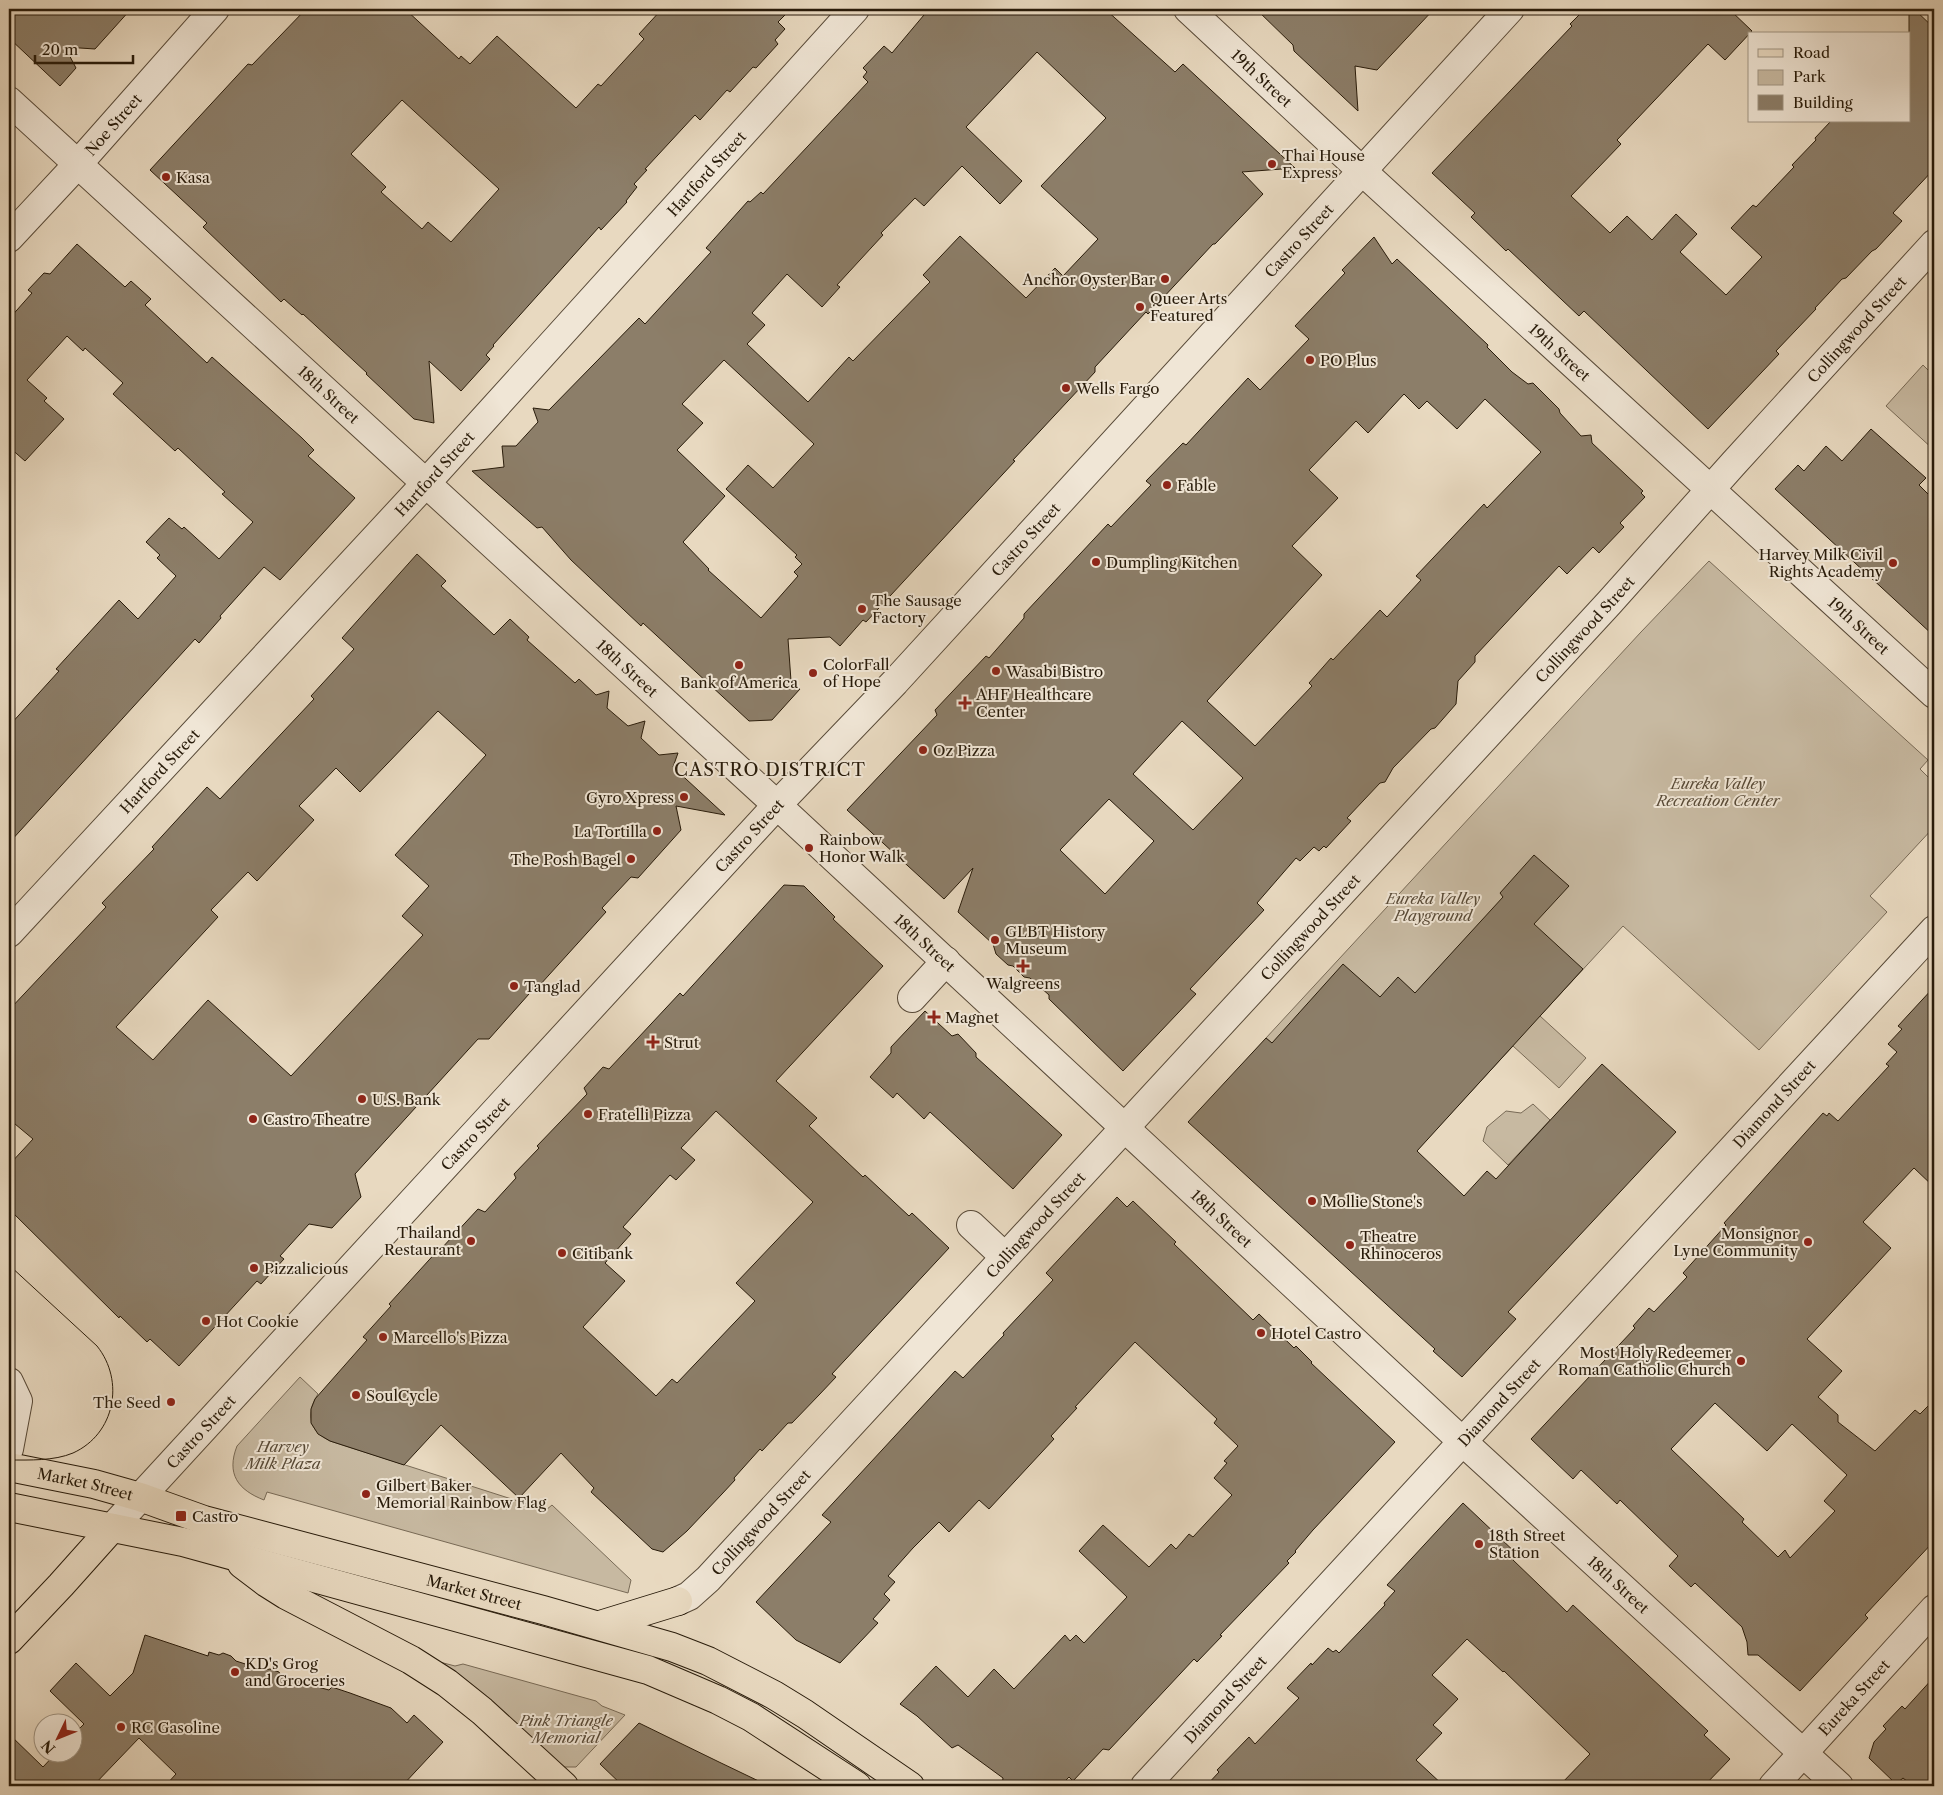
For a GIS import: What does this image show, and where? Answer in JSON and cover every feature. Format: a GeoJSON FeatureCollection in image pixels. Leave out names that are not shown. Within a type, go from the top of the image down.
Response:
{"type":"FeatureCollection","features":[{"type":"Feature","properties":{"kind":"main road","name":"Market Street"},"geometry":{"type":"LineString","coordinates":[[9,1467],[94,1484],[140,1497],[204,1520],[600,1625],[672,1647],[741,1677],[805,1714],[910,1786]]}},
{"type":"Feature","properties":{"kind":"main road","name":"Market Street"},"geometry":{"type":"LineString","coordinates":[[9,1508],[183,1542],[648,1670],[718,1700],[751,1717],[857,1786]]}},
{"type":"Feature","properties":{"kind":"main road","name":"Castro Street"},"geometry":{"type":"LineString","coordinates":[[9,1640],[62,1585],[112,1528]]}},
{"type":"Feature","properties":{"kind":"main road"},"geometry":{"type":"LineString","coordinates":[[232,1556],[267,1584],[411,1660],[447,1683],[482,1711],[564,1786]]}},
{"type":"Feature","properties":{"kind":"main road"},"geometry":{"type":"LineString","coordinates":[[600,1625],[678,1602]]}},
{"type":"Feature","properties":{"kind":"street","name":"Noe Street"},"geometry":{"type":"LineString","coordinates":[[9,238],[77,165],[215,9]]}},
{"type":"Feature","properties":{"kind":"street","name":"Hartford Street"},"geometry":{"type":"LineString","coordinates":[[9,933],[427,482],[855,9]]}},
{"type":"Feature","properties":{"kind":"street","name":"19th Street"},"geometry":{"type":"LineString","coordinates":[[1188,9],[1362,171],[1934,694]]}},
{"type":"Feature","properties":{"kind":"street","name":"Castro Street"},"geometry":{"type":"LineString","coordinates":[[112,1528],[777,805],[896,682],[1510,9]]}},
{"type":"Feature","properties":{"kind":"street","name":"18th Street"},"geometry":{"type":"LineString","coordinates":[[9,101],[427,482],[1463,1442],[1839,1786]]}},
{"type":"Feature","properties":{"kind":"street","name":"Collingwood Street"},"geometry":{"type":"LineString","coordinates":[[678,1602],[700,1588],[1609,603],[1710,489],[1934,244]]}},
{"type":"Feature","properties":{"kind":"street","name":"Diamond Street"},"geometry":{"type":"LineString","coordinates":[[1145,1786],[1934,930]]}},
{"type":"Feature","properties":{"kind":"street"},"geometry":{"type":"LineString","coordinates":[[912,998],[946,961]]}},
{"type":"Feature","properties":{"kind":"street"},"geometry":{"type":"LineString","coordinates":[[971,1225],[1005,1257]]}},
{"type":"Feature","properties":{"kind":"street"},"geometry":{"type":"LineString","coordinates":[[9,1382],[18,1401],[9,1449]]}},
{"type":"Feature","properties":{"kind":"street","name":"Eureka Street"},"geometry":{"type":"LineString","coordinates":[[1774,1786],[1934,1609]]}},
{"type":"Feature","properties":{"kind":"green space"},"geometry":{"type":"Polygon","coordinates":[[[1923,365],[1934,376],[1934,450],[1886,406],[1923,365]]]}},
{"type":"Feature","properties":{"kind":"green space","name":"Eureka Valley Recreation Center"},"geometry":{"type":"Polygon","coordinates":[[[1709,561],[1928,760],[1920,769],[1934,783],[1934,827],[1870,896],[1887,912],[1759,1050],[1623,926],[1540,1016],[1586,1058],[1559,1088],[1513,1046],[1404,1164],[1266,1038],[1641,632],[1709,561]]]}},
{"type":"Feature","properties":{"kind":"green space"},"geometry":{"type":"Polygon","coordinates":[[[1533,1104],[1550,1120],[1508,1165],[1483,1141],[1487,1127],[1506,1111],[1521,1113],[1533,1104]]]}},
{"type":"Feature","properties":{"kind":"green space","name":"Harvey Milk Plaza"},"geometry":{"type":"Polygon","coordinates":[[[300,1377],[318,1394],[311,1408],[311,1421],[317,1432],[323,1437],[330,1441],[546,1510],[552,1505],[631,1580],[628,1593],[267,1492],[264,1500],[247,1491],[241,1486],[234,1473],[234,1456],[237,1446],[300,1377]]]}},
{"type":"Feature","properties":{"kind":"green space","name":"Pink Triangle Memorial"},"geometry":{"type":"Polygon","coordinates":[[[432,1660],[455,1666],[463,1664],[596,1701],[602,1706],[625,1715],[576,1767],[561,1767],[432,1660]]]}},
{"type":"Feature","properties":{"kind":"building"},"geometry":{"type":"Polygon","coordinates":[[[9,9],[131,9],[95,49],[65,47],[76,68],[60,86],[9,38],[9,9]]]}},
{"type":"Feature","properties":{"kind":"building"},"geometry":{"type":"Polygon","coordinates":[[[306,9],[405,9],[459,59],[461,56],[470,64],[497,36],[576,108],[598,84],[601,86],[644,39],[639,34],[662,9],[791,9],[778,22],[785,29],[775,40],[778,44],[730,92],[727,90],[700,120],[695,115],[645,169],[647,170],[634,184],[637,187],[627,202],[601,230],[599,227],[493,345],[486,355],[490,359],[461,391],[429,361],[434,423],[414,419],[303,314],[284,299],[281,302],[203,227],[207,223],[150,170],[248,64],[252,65],[306,9]],[[402,100],[351,154],[386,187],[381,192],[422,229],[428,222],[451,242],[499,189],[402,100]]]}},
{"type":"Feature","properties":{"kind":"building"},"geometry":{"type":"Polygon","coordinates":[[[929,9],[1105,9],[1175,72],[1183,64],[1295,168],[1242,172],[1263,194],[1213,244],[1148,314],[1146,312],[1095,367],[1095,372],[1013,460],[1015,461],[866,622],[863,620],[840,646],[830,637],[788,639],[791,681],[800,689],[772,720],[749,721],[643,623],[641,626],[571,560],[542,527],[537,528],[472,471],[504,467],[502,446],[516,446],[538,422],[533,408],[549,410],[639,318],[645,324],[711,252],[706,248],[748,201],[750,202],[761,192],[763,194],[868,82],[863,77],[867,72],[863,68],[884,46],[892,53],[929,9]],[[1037,52],[966,127],[1022,181],[1000,204],[962,166],[924,206],[915,198],[881,233],[883,235],[837,285],[840,287],[822,307],[787,274],[752,313],[765,325],[747,344],[808,402],[849,357],[853,361],[930,282],[923,275],[960,236],[1026,298],[1055,268],[1063,276],[1098,239],[1041,186],[1106,118],[1037,52]],[[724,360],[682,404],[703,423],[677,450],[725,496],[683,542],[708,570],[761,618],[798,576],[794,572],[802,564],[795,557],[797,555],[726,489],[748,465],[773,488],[814,444],[724,360]]]}},
{"type":"Feature","properties":{"kind":"building"},"geometry":{"type":"Polygon","coordinates":[[[1256,9],[1434,9],[1377,70],[1355,66],[1358,111],[1294,51],[1293,45],[1256,9]]]}},
{"type":"Feature","properties":{"kind":"building"},"geometry":{"type":"Polygon","coordinates":[[[1585,9],[1729,9],[1752,31],[1748,32],[1748,35],[1725,60],[1708,44],[1617,140],[1621,144],[1571,196],[1610,233],[1627,216],[1652,240],[1676,214],[1697,234],[1680,252],[1726,295],[1762,257],[1731,228],[1753,205],[1756,207],[1794,167],[1792,165],[1830,122],[1910,122],[1909,9],[1914,9],[1934,28],[1934,169],[1893,213],[1902,221],[1846,278],[1842,279],[1776,351],[1779,354],[1708,429],[1584,311],[1579,316],[1508,249],[1506,251],[1471,217],[1475,213],[1432,173],[1572,26],[1570,24],[1585,9]]]}},
{"type":"Feature","properties":{"kind":"building"},"geometry":{"type":"Polygon","coordinates":[[[1374,237],[1392,264],[1397,259],[1488,345],[1487,347],[1512,372],[1528,384],[1533,383],[1559,409],[1560,413],[1581,436],[1591,435],[1592,443],[1643,491],[1641,493],[1645,497],[1620,523],[1624,527],[1599,553],[1593,547],[1567,574],[1559,566],[1475,656],[1475,662],[1458,681],[1456,704],[1435,728],[1431,729],[1393,768],[1385,782],[1380,783],[1347,818],[1351,821],[1326,848],[1324,846],[1319,851],[1314,847],[1300,861],[1296,858],[1257,903],[1264,910],[1190,989],[1196,994],[1123,1071],[1049,999],[1049,995],[1030,978],[1024,977],[1013,966],[1008,965],[996,954],[993,944],[958,912],[973,868],[944,899],[847,810],[937,715],[935,710],[986,656],[989,658],[1024,618],[1024,614],[1108,524],[1111,527],[1151,485],[1146,481],[1183,443],[1186,445],[1248,378],[1260,390],[1309,339],[1295,326],[1345,273],[1342,270],[1374,237]],[[1404,394],[1368,433],[1356,421],[1309,470],[1338,498],[1292,546],[1322,575],[1207,701],[1255,746],[1312,686],[1309,683],[1331,658],[1333,660],[1380,610],[1387,617],[1421,580],[1416,576],[1484,504],[1487,508],[1541,452],[1485,399],[1457,429],[1427,401],[1419,409],[1404,394]],[[1182,721],[1133,774],[1193,830],[1243,778],[1182,721]],[[1109,799],[1060,850],[1105,894],[1154,841],[1109,799]]]}},
{"type":"Feature","properties":{"kind":"building"},"geometry":{"type":"Polygon","coordinates":[[[77,244],[125,287],[131,281],[151,299],[145,305],[207,363],[212,357],[302,438],[314,450],[308,456],[355,498],[280,580],[264,567],[220,616],[221,618],[199,643],[195,639],[9,843],[9,726],[59,671],[56,669],[119,600],[138,619],[176,576],[157,558],[160,555],[146,542],[169,518],[182,529],[184,527],[219,559],[253,522],[222,494],[225,492],[178,448],[175,451],[113,394],[123,383],[85,348],[83,351],[67,336],[27,380],[47,398],[44,401],[64,419],[25,461],[9,447],[9,319],[32,293],[28,290],[44,273],[50,274],[77,244]]]}},
{"type":"Feature","properties":{"kind":"building","name":"Harvey Milk Civil Rights Academy"},"geometry":{"type":"Polygon","coordinates":[[[1871,429],[1926,478],[1919,485],[1934,500],[1934,636],[1775,489],[1798,465],[1804,471],[1826,446],[1842,461],[1871,429]]]}},
{"type":"Feature","properties":{"kind":"building"},"geometry":{"type":"Polygon","coordinates":[[[417,554],[446,581],[441,586],[494,635],[510,619],[529,637],[527,640],[575,683],[579,679],[596,695],[609,691],[607,708],[628,726],[645,721],[641,738],[659,755],[678,753],[673,767],[725,815],[676,806],[681,830],[638,878],[631,877],[602,908],[606,912],[489,1039],[478,1039],[355,1174],[361,1197],[332,1228],[309,1224],[280,1256],[284,1259],[261,1284],[257,1281],[179,1366],[150,1339],[147,1342],[120,1316],[119,1318],[9,1209],[9,1165],[33,1139],[9,1119],[9,1010],[106,907],[102,903],[154,849],[152,847],[207,787],[220,799],[314,699],[311,696],[354,649],[342,638],[417,554]],[[438,711],[360,792],[336,768],[299,806],[314,820],[257,881],[248,872],[211,910],[218,917],[116,1027],[153,1060],[208,1000],[291,1076],[423,935],[402,916],[429,886],[395,855],[486,755],[438,711]]]}},
{"type":"Feature","properties":{"kind":"building"},"geometry":{"type":"Polygon","coordinates":[[[1534,855],[1569,886],[1534,924],[1583,969],[1417,1151],[1464,1196],[1487,1171],[1496,1179],[1602,1064],[1676,1132],[1508,1312],[1516,1319],[1462,1377],[1433,1351],[1435,1349],[1188,1122],[1266,1038],[1272,1043],[1343,964],[1380,997],[1398,977],[1415,993],[1503,897],[1500,893],[1534,855]]]}},
{"type":"Feature","properties":{"kind":"building"},"geometry":{"type":"Polygon","coordinates":[[[784,885],[804,886],[835,917],[833,919],[883,966],[776,1081],[817,1118],[809,1126],[863,1177],[865,1175],[909,1216],[912,1213],[949,1248],[832,1374],[836,1377],[792,1423],[788,1423],[762,1451],[760,1449],[722,1494],[687,1531],[663,1552],[652,1549],[591,1492],[594,1488],[561,1453],[519,1498],[441,1425],[404,1465],[330,1441],[318,1434],[311,1423],[311,1409],[315,1399],[367,1340],[363,1337],[391,1306],[389,1304],[478,1209],[485,1212],[516,1178],[514,1174],[539,1148],[537,1146],[587,1094],[584,1088],[603,1067],[609,1069],[680,993],[683,996],[784,885]],[[716,1111],[681,1148],[695,1160],[676,1180],[670,1175],[623,1227],[631,1234],[605,1263],[625,1281],[583,1327],[656,1396],[672,1379],[677,1383],[755,1301],[736,1283],[813,1202],[716,1111]]]}},
{"type":"Feature","properties":{"kind":"building"},"geometry":{"type":"Polygon","coordinates":[[[1934,987],[1934,1187],[1914,1168],[1863,1222],[1891,1248],[1807,1339],[1842,1371],[1818,1397],[1838,1415],[1838,1422],[1875,1451],[1915,1410],[1920,1414],[1934,1400],[1934,1541],[1865,1615],[1868,1618],[1800,1691],[1758,1655],[1748,1655],[1747,1642],[1742,1627],[1695,1583],[1691,1587],[1669,1566],[1678,1556],[1620,1500],[1617,1504],[1581,1470],[1573,1479],[1531,1439],[1635,1328],[1633,1326],[1649,1308],[1654,1312],[1687,1277],[1683,1273],[1726,1225],[1724,1223],[1823,1113],[1827,1116],[1829,1113],[1838,1121],[1889,1066],[1886,1064],[1897,1052],[1888,1044],[1902,1029],[1898,1026],[1934,987]],[[1715,1403],[1671,1449],[1744,1519],[1742,1522],[1778,1557],[1785,1550],[1790,1558],[1835,1511],[1824,1501],[1847,1475],[1792,1424],[1767,1451],[1715,1403]]]}},
{"type":"Feature","properties":{"kind":"building"},"geometry":{"type":"Polygon","coordinates":[[[925,1011],[952,1036],[958,1034],[976,1053],[976,1057],[1062,1135],[1013,1189],[930,1112],[924,1119],[897,1093],[893,1098],[870,1077],[891,1053],[891,1047],[925,1011]]]}},
{"type":"Feature","properties":{"kind":"building"},"geometry":{"type":"Polygon","coordinates":[[[1117,1197],[1127,1207],[1133,1201],[1176,1242],[1174,1244],[1253,1320],[1259,1314],[1294,1348],[1296,1346],[1311,1363],[1395,1442],[1313,1530],[1287,1561],[1289,1563],[1220,1635],[1222,1636],[1197,1662],[1194,1659],[1109,1750],[1103,1749],[1073,1781],[1069,1777],[1060,1786],[1002,1786],[1003,1778],[958,1745],[952,1748],[917,1716],[900,1704],[936,1666],[968,1697],[994,1669],[1014,1689],[1065,1635],[1070,1641],[1076,1635],[1084,1643],[1127,1597],[1079,1551],[1103,1525],[1149,1567],[1171,1544],[1176,1549],[1189,1534],[1193,1537],[1232,1495],[1214,1478],[1227,1463],[1224,1461],[1238,1446],[1214,1423],[1217,1419],[1135,1342],[1075,1407],[1077,1408],[1051,1436],[1054,1439],[989,1509],[979,1500],[949,1532],[939,1522],[913,1548],[888,1576],[895,1582],[884,1594],[890,1600],[873,1619],[878,1623],[840,1663],[796,1640],[756,1602],[831,1522],[822,1515],[955,1371],[963,1378],[1004,1335],[1003,1333],[1053,1280],[1046,1273],[1117,1197]]]}},
{"type":"Feature","properties":{"kind":"building"},"geometry":{"type":"Polygon","coordinates":[[[1463,1503],[1518,1555],[1513,1560],[1567,1612],[1573,1605],[1708,1731],[1704,1735],[1730,1759],[1704,1786],[1559,1786],[1590,1754],[1504,1671],[1467,1639],[1432,1675],[1458,1699],[1433,1725],[1442,1733],[1416,1760],[1444,1786],[1206,1786],[1219,1772],[1217,1770],[1249,1737],[1255,1744],[1299,1698],[1287,1688],[1311,1663],[1312,1665],[1328,1648],[1333,1652],[1336,1650],[1339,1653],[1385,1605],[1384,1603],[1395,1591],[1387,1585],[1463,1503]]]}},
{"type":"Feature","properties":{"kind":"building"},"geometry":{"type":"Polygon","coordinates":[[[145,1635],[208,1656],[209,1652],[219,1655],[223,1653],[231,1656],[236,1661],[264,1670],[270,1669],[279,1672],[281,1676],[295,1681],[329,1690],[332,1687],[350,1693],[391,1708],[407,1723],[414,1715],[443,1742],[402,1786],[165,1786],[176,1774],[139,1738],[93,1786],[9,1786],[9,1734],[32,1756],[32,1762],[38,1762],[43,1767],[48,1762],[82,1762],[82,1726],[84,1724],[82,1722],[82,1712],[72,1712],[50,1691],[76,1663],[110,1696],[133,1673],[145,1635]]]}},
{"type":"Feature","properties":{"kind":"building"},"geometry":{"type":"Polygon","coordinates":[[[1934,1677],[1934,1786],[1913,1786],[1903,1778],[1896,1784],[1869,1758],[1874,1742],[1886,1729],[1883,1726],[1902,1706],[1905,1709],[1934,1677]]]}},
{"type":"Feature","properties":{"kind":"building"},"geometry":{"type":"Polygon","coordinates":[[[639,1723],[769,1786],[623,1786],[600,1764],[639,1723]]]}},
{"type":"Feature","properties":{"kind":"tram line"},"geometry":{"type":"LineString","coordinates":[[9,1265],[97,1346],[106,1360],[113,1390],[111,1406],[106,1420],[98,1433],[87,1444],[66,1456],[42,1460],[9,1460]]}},
{"type":"Feature","properties":{"kind":"place","name":"Thai House Express"},"geometry":{"type":"Point","coordinates":[1272,164]}},
{"type":"Feature","properties":{"kind":"place","name":"Kasa"},"geometry":{"type":"Point","coordinates":[166,177]}},
{"type":"Feature","properties":{"kind":"place","name":"Anchor Oyster Bar"},"geometry":{"type":"Point","coordinates":[1165,279]}},
{"type":"Feature","properties":{"kind":"place","name":"Queer Arts Featured"},"geometry":{"type":"Point","coordinates":[1140,307]}},
{"type":"Feature","properties":{"kind":"place","name":"PO Plus"},"geometry":{"type":"Point","coordinates":[1310,360]}},
{"type":"Feature","properties":{"kind":"place","name":"Wells Fargo"},"geometry":{"type":"Point","coordinates":[1066,388]}},
{"type":"Feature","properties":{"kind":"place","name":"Fable"},"geometry":{"type":"Point","coordinates":[1167,485]}},
{"type":"Feature","properties":{"kind":"place","name":"Dumpling Kitchen"},"geometry":{"type":"Point","coordinates":[1096,562]}},
{"type":"Feature","properties":{"kind":"place","name":"Harvey Milk Civil Rights Academy"},"geometry":{"type":"Point","coordinates":[1893,563]}},
{"type":"Feature","properties":{"kind":"place","name":"The Sausage Factory"},"geometry":{"type":"Point","coordinates":[862,609]}},
{"type":"Feature","properties":{"kind":"place","name":"Bank of America"},"geometry":{"type":"Point","coordinates":[739,665]}},
{"type":"Feature","properties":{"kind":"place","name":"Wasabi Bistro"},"geometry":{"type":"Point","coordinates":[996,671]}},
{"type":"Feature","properties":{"kind":"place","name":"ColorFall of Hope"},"geometry":{"type":"Point","coordinates":[813,673]}},
{"type":"Feature","properties":{"kind":"place","name":"AHF Healthcare Center"},"geometry":{"type":"Point","coordinates":[965,703]}},
{"type":"Feature","properties":{"kind":"place","name":"Oz Pizza"},"geometry":{"type":"Point","coordinates":[923,750]}},
{"type":"Feature","properties":{"kind":"place","name":"Gyro Xpress"},"geometry":{"type":"Point","coordinates":[684,797]}},
{"type":"Feature","properties":{"kind":"place","name":"La Tortilla"},"geometry":{"type":"Point","coordinates":[657,831]}},
{"type":"Feature","properties":{"kind":"place","name":"Rainbow Honor Walk"},"geometry":{"type":"Point","coordinates":[809,848]}},
{"type":"Feature","properties":{"kind":"place","name":"The Posh Bagel"},"geometry":{"type":"Point","coordinates":[631,859]}},
{"type":"Feature","properties":{"kind":"place","name":"GLBT History Museum"},"geometry":{"type":"Point","coordinates":[995,940]}},
{"type":"Feature","properties":{"kind":"place","name":"Walgreens"},"geometry":{"type":"Point","coordinates":[1023,966]}},
{"type":"Feature","properties":{"kind":"place","name":"Tanglad"},"geometry":{"type":"Point","coordinates":[514,986]}},
{"type":"Feature","properties":{"kind":"place","name":"Magnet"},"geometry":{"type":"Point","coordinates":[934,1017]}},
{"type":"Feature","properties":{"kind":"place","name":"Strut"},"geometry":{"type":"Point","coordinates":[653,1042]}},
{"type":"Feature","properties":{"kind":"place","name":"U.S. Bank"},"geometry":{"type":"Point","coordinates":[362,1099]}},
{"type":"Feature","properties":{"kind":"place","name":"Fratelli Pizza"},"geometry":{"type":"Point","coordinates":[588,1114]}},
{"type":"Feature","properties":{"kind":"place","name":"Castro Theatre"},"geometry":{"type":"Point","coordinates":[253,1119]}},
{"type":"Feature","properties":{"kind":"place","name":"Mollie Stone's"},"geometry":{"type":"Point","coordinates":[1312,1201]}},
{"type":"Feature","properties":{"kind":"place","name":"Thailand Restaurant"},"geometry":{"type":"Point","coordinates":[471,1241]}},
{"type":"Feature","properties":{"kind":"place","name":"Monsignor Lyne Community"},"geometry":{"type":"Point","coordinates":[1808,1242]}},
{"type":"Feature","properties":{"kind":"place","name":"Theatre Rhinoceros"},"geometry":{"type":"Point","coordinates":[1350,1245]}},
{"type":"Feature","properties":{"kind":"place","name":"Citibank"},"geometry":{"type":"Point","coordinates":[562,1253]}},
{"type":"Feature","properties":{"kind":"place","name":"Pizzalicious"},"geometry":{"type":"Point","coordinates":[254,1268]}},
{"type":"Feature","properties":{"kind":"place","name":"Hot Cookie"},"geometry":{"type":"Point","coordinates":[206,1321]}},
{"type":"Feature","properties":{"kind":"place","name":"Hotel Castro"},"geometry":{"type":"Point","coordinates":[1261,1333]}},
{"type":"Feature","properties":{"kind":"place","name":"Marcello's Pizza"},"geometry":{"type":"Point","coordinates":[383,1337]}},
{"type":"Feature","properties":{"kind":"place","name":"Most Holy Redeemer Roman Catholic Church"},"geometry":{"type":"Point","coordinates":[1741,1361]}},
{"type":"Feature","properties":{"kind":"place","name":"SoulCycle"},"geometry":{"type":"Point","coordinates":[356,1395]}},
{"type":"Feature","properties":{"kind":"place","name":"The Seed"},"geometry":{"type":"Point","coordinates":[171,1402]}},
{"type":"Feature","properties":{"kind":"place","name":"Gilbert Baker Memorial Rainbow Flag"},"geometry":{"type":"Point","coordinates":[366,1494]}},
{"type":"Feature","properties":{"kind":"place","name":"Castro"},"geometry":{"type":"Point","coordinates":[181,1516]}},
{"type":"Feature","properties":{"kind":"place","name":"18th Street Station"},"geometry":{"type":"Point","coordinates":[1479,1544]}},
{"type":"Feature","properties":{"kind":"place","name":"KD's Grog and Groceries"},"geometry":{"type":"Point","coordinates":[235,1672]}},
{"type":"Feature","properties":{"kind":"place","name":"RC Gasoline"},"geometry":{"type":"Point","coordinates":[121,1727]}},
{"type":"Feature","properties":{"kind":"district","name":"CASTRO DISTRICT"},"geometry":{"type":"Point","coordinates":[770,770]}},
{"type":"Feature","properties":{"kind":"park label","name":"Eureka Valley Playground"},"geometry":{"type":"Point","coordinates":[1433,906]}}]}
